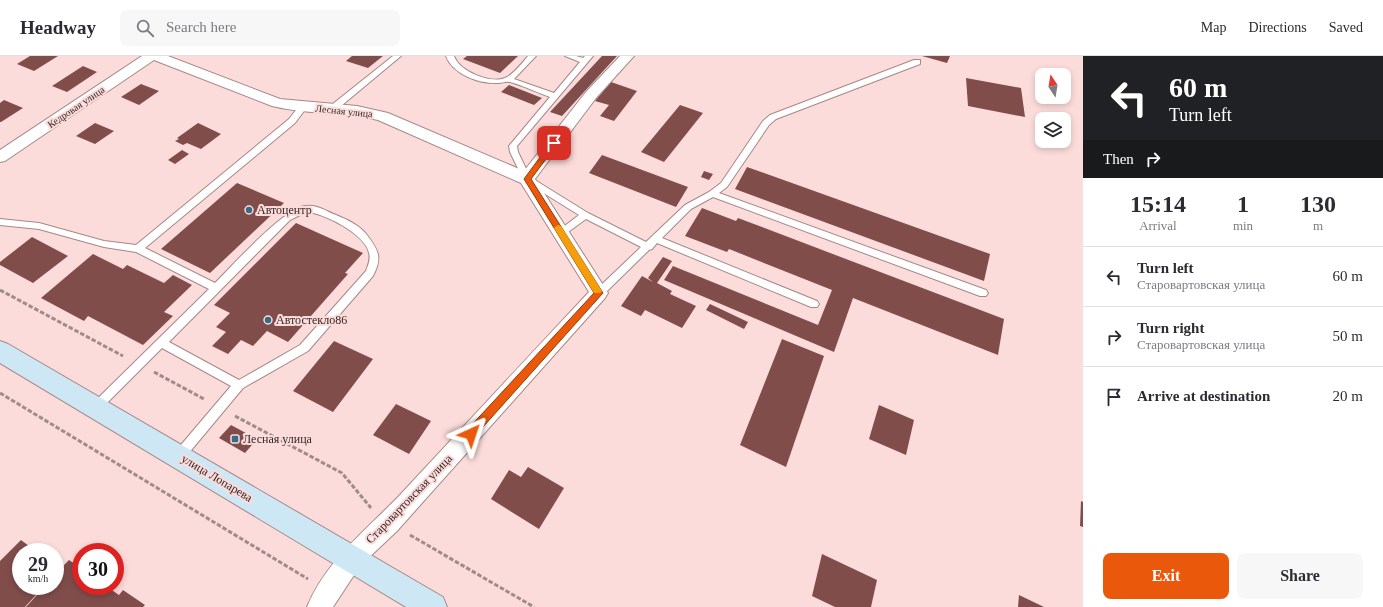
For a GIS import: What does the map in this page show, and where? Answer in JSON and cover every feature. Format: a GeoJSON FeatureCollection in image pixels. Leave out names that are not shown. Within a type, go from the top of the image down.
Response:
{"type":"FeatureCollection","features":[{"type":"Feature","properties":{"kind":"main road","name":"улица Лопарева"},"geometry":{"type":"LineString","coordinates":[[0,351],[433,607]]}},
{"type":"Feature","properties":{"kind":"street","name":"Кедровая улица"},"geometry":{"type":"LineString","coordinates":[[0,157],[151,56]]}},
{"type":"Feature","properties":{"kind":"street","name":"Лесная улица"},"geometry":{"type":"LineString","coordinates":[[156,56],[277,102],[303,107],[368,112],[383,116],[527,179]]}},
{"type":"Feature","properties":{"kind":"street"},"geometry":{"type":"LineString","coordinates":[[599,293],[527,179],[590,95],[627,56]]}},
{"type":"Feature","properties":{"kind":"street","name":"Старовартовская улица"},"geometry":{"type":"LineString","coordinates":[[323,599],[352,558],[389,523],[599,293]]}},
{"type":"Feature","properties":{"kind":"lane"},"geometry":{"type":"LineString","coordinates":[[332,109],[397,56]]}},
{"type":"Feature","properties":{"kind":"lane"},"geometry":{"type":"LineString","coordinates":[[450,56],[450,60],[455,66],[468,74],[492,81],[508,79],[554,96]]}},
{"type":"Feature","properties":{"kind":"lane"},"geometry":{"type":"LineString","coordinates":[[508,79],[532,56]]}},
{"type":"Feature","properties":{"kind":"lane"},"geometry":{"type":"LineString","coordinates":[[569,56],[586,59]]}},
{"type":"Feature","properties":{"kind":"lane"},"geometry":{"type":"LineString","coordinates":[[586,59],[513,146],[514,152],[527,179],[585,215],[649,246]]}},
{"type":"Feature","properties":{"kind":"lane"},"geometry":{"type":"LineString","coordinates":[[599,293],[688,207],[712,194],[724,185],[766,123],[773,117],[917,62]]}},
{"type":"Feature","properties":{"kind":"lane"},"geometry":{"type":"LineString","coordinates":[[138,248],[292,121],[303,107]]}},
{"type":"Feature","properties":{"kind":"lane"},"geometry":{"type":"LineString","coordinates":[[712,194],[983,293]]}},
{"type":"Feature","properties":{"kind":"lane"},"geometry":{"type":"LineString","coordinates":[[96,408],[287,218],[305,209],[314,209],[352,226],[361,234],[374,251],[374,262],[370,273],[304,348],[239,385],[179,456]]}},
{"type":"Feature","properties":{"kind":"lane"},"geometry":{"type":"LineString","coordinates":[[561,233],[585,215]]}},
{"type":"Feature","properties":{"kind":"lane"},"geometry":{"type":"LineString","coordinates":[[0,222],[39,226],[104,244],[138,248],[217,288]]}},
{"type":"Feature","properties":{"kind":"lane"},"geometry":{"type":"LineString","coordinates":[[656,239],[814,304]]}},
{"type":"Feature","properties":{"kind":"lane"},"geometry":{"type":"LineString","coordinates":[[162,343],[239,385]]}},
{"type":"Feature","properties":{"kind":"path"},"geometry":{"type":"LineString","coordinates":[[0,290],[342,473],[375,514],[534,607]]}},
{"type":"Feature","properties":{"kind":"path"},"geometry":{"type":"LineString","coordinates":[[0,393],[323,599]]}},
{"type":"Feature","properties":{"kind":"building"},"geometry":{"type":"Polygon","coordinates":[[[30,56],[58,56],[34,71],[17,64],[30,56]]]}},
{"type":"Feature","properties":{"kind":"building"},"geometry":{"type":"Polygon","coordinates":[[[352,56],[383,56],[368,68],[346,61],[352,56]]]}},
{"type":"Feature","properties":{"kind":"building"},"geometry":{"type":"Polygon","coordinates":[[[467,56],[518,56],[500,73],[463,59],[467,56]]]}},
{"type":"Feature","properties":{"kind":"building"},"geometry":{"type":"Polygon","coordinates":[[[602,56],[617,56],[562,116],[550,112],[602,56]]]}},
{"type":"Feature","properties":{"kind":"building"},"geometry":{"type":"Polygon","coordinates":[[[922,56],[950,56],[947,63],[922,56]]]}},
{"type":"Feature","properties":{"kind":"building"},"geometry":{"type":"Polygon","coordinates":[[[83,66],[97,72],[67,92],[52,86],[83,66]]]}},
{"type":"Feature","properties":{"kind":"building"},"geometry":{"type":"Polygon","coordinates":[[[966,78],[1021,88],[1025,117],[968,106],[966,78]]]}},
{"type":"Feature","properties":{"kind":"building"},"geometry":{"type":"Polygon","coordinates":[[[611,82],[637,91],[614,121],[600,116],[609,105],[595,101],[611,82]]]}},
{"type":"Feature","properties":{"kind":"building"},"geometry":{"type":"Polygon","coordinates":[[[141,84],[159,91],[139,105],[121,97],[141,84]]]}},
{"type":"Feature","properties":{"kind":"building"},"geometry":{"type":"Polygon","coordinates":[[[509,85],[542,98],[534,105],[501,92],[509,85]]]}},
{"type":"Feature","properties":{"kind":"building"},"geometry":{"type":"Polygon","coordinates":[[[4,100],[23,108],[0,122],[0,103],[4,100]]]}},
{"type":"Feature","properties":{"kind":"building"},"geometry":{"type":"Polygon","coordinates":[[[680,105],[703,113],[664,162],[641,152],[680,105]]]}},
{"type":"Feature","properties":{"kind":"building"},"geometry":{"type":"Polygon","coordinates":[[[95,123],[114,131],[95,144],[76,136],[95,123]]]}},
{"type":"Feature","properties":{"kind":"building"},"geometry":{"type":"Polygon","coordinates":[[[198,123],[221,134],[201,149],[187,143],[183,145],[175,141],[179,139],[177,138],[198,123]]]}},
{"type":"Feature","properties":{"kind":"building"},"geometry":{"type":"Polygon","coordinates":[[[182,150],[189,154],[175,164],[168,160],[182,150]]]}},
{"type":"Feature","properties":{"kind":"building"},"geometry":{"type":"Polygon","coordinates":[[[602,155],[688,187],[676,207],[589,173],[602,155]]]}},
{"type":"Feature","properties":{"kind":"building"},"geometry":{"type":"Polygon","coordinates":[[[747,167],[990,254],[984,281],[735,189],[747,167]]]}},
{"type":"Feature","properties":{"kind":"building"},"geometry":{"type":"Polygon","coordinates":[[[704,171],[713,174],[709,180],[701,177],[704,171]]]}},
{"type":"Feature","properties":{"kind":"building"},"geometry":{"type":"Polygon","coordinates":[[[237,183],[284,203],[210,273],[161,249],[237,183]]]}},
{"type":"Feature","properties":{"kind":"building"},"geometry":{"type":"Polygon","coordinates":[[[702,208],[736,221],[738,218],[1004,319],[998,355],[853,298],[834,352],[664,280],[673,266],[818,325],[832,290],[729,249],[727,252],[685,236],[702,208]]]}},
{"type":"Feature","properties":{"kind":"building"},"geometry":{"type":"Polygon","coordinates":[[[296,223],[363,253],[345,273],[348,274],[288,342],[267,331],[253,346],[241,340],[228,354],[212,346],[226,332],[216,327],[230,313],[214,305],[296,223]]]}},
{"type":"Feature","properties":{"kind":"building"},"geometry":{"type":"Polygon","coordinates":[[[32,237],[68,256],[33,283],[0,265],[0,262],[32,237]]]}},
{"type":"Feature","properties":{"kind":"building"},"geometry":{"type":"Polygon","coordinates":[[[93,254],[123,269],[127,265],[164,283],[173,275],[192,285],[164,312],[173,316],[143,345],[88,316],[84,321],[41,298],[93,254]]]}},
{"type":"Feature","properties":{"kind":"building"},"geometry":{"type":"Polygon","coordinates":[[[663,257],[672,261],[657,283],[672,291],[670,294],[696,306],[682,328],[645,310],[641,316],[621,306],[642,276],[653,282],[648,278],[663,257]]]}},
{"type":"Feature","properties":{"kind":"building"},"geometry":{"type":"Polygon","coordinates":[[[710,304],[748,322],[744,329],[706,310],[710,304]]]}},
{"type":"Feature","properties":{"kind":"building"},"geometry":{"type":"Polygon","coordinates":[[[782,339],[824,356],[786,467],[740,445],[782,339]]]}},
{"type":"Feature","properties":{"kind":"building"},"geometry":{"type":"Polygon","coordinates":[[[334,341],[373,359],[333,412],[293,391],[334,341]]]}},
{"type":"Feature","properties":{"kind":"building"},"geometry":{"type":"Polygon","coordinates":[[[396,404],[431,421],[409,454],[373,435],[396,404]]]}},
{"type":"Feature","properties":{"kind":"building"},"geometry":{"type":"Polygon","coordinates":[[[879,405],[914,420],[906,455],[869,439],[879,405]]]}},
{"type":"Feature","properties":{"kind":"building"},"geometry":{"type":"Polygon","coordinates":[[[231,425],[257,439],[245,453],[219,438],[231,425]]]}},
{"type":"Feature","properties":{"kind":"building"},"geometry":{"type":"Polygon","coordinates":[[[528,467],[564,488],[539,529],[491,499],[509,470],[521,477],[528,467]]]}},
{"type":"Feature","properties":{"kind":"building"},"geometry":{"type":"Polygon","coordinates":[[[1081,501],[1083,502],[1083,527],[1080,526],[1081,501]]]}},
{"type":"Feature","properties":{"kind":"building"},"geometry":{"type":"Polygon","coordinates":[[[21,540],[25,543],[18,543],[21,540]]]}},
{"type":"Feature","properties":{"kind":"building"},"geometry":{"type":"Polygon","coordinates":[[[12,549],[12,595],[36,595],[25,607],[0,607],[0,561],[12,549]]]}},
{"type":"Feature","properties":{"kind":"building"},"geometry":{"type":"Polygon","coordinates":[[[822,554],[877,580],[871,607],[835,607],[812,596],[822,554]]]}},
{"type":"Feature","properties":{"kind":"building"},"geometry":{"type":"Polygon","coordinates":[[[69,560],[72,562],[72,595],[124,595],[124,591],[145,605],[143,607],[26,607],[37,595],[64,595],[64,565],[69,560]]]}},
{"type":"Feature","properties":{"kind":"building"},"geometry":{"type":"Polygon","coordinates":[[[1019,595],[1044,607],[1018,607],[1019,595]]]}},
{"type":"Feature","properties":{"kind":"slow traffic"},"geometry":{"type":"LineString","coordinates":[[558,228],[597,291]]}},
{"type":"Feature","properties":{"kind":"place","name":"Автоцентр"},"geometry":{"type":"Point","coordinates":[249,210]}},
{"type":"Feature","properties":{"kind":"place","name":"Автостекло86"},"geometry":{"type":"Point","coordinates":[268,320]}},
{"type":"Feature","properties":{"kind":"place","name":"Лесная улица"},"geometry":{"type":"Point","coordinates":[235,439]}},
{"type":"Feature","properties":{"kind":"route"},"geometry":{"type":"LineString","coordinates":[[471,434],[599,293],[527,179],[554,143]]}}]}
